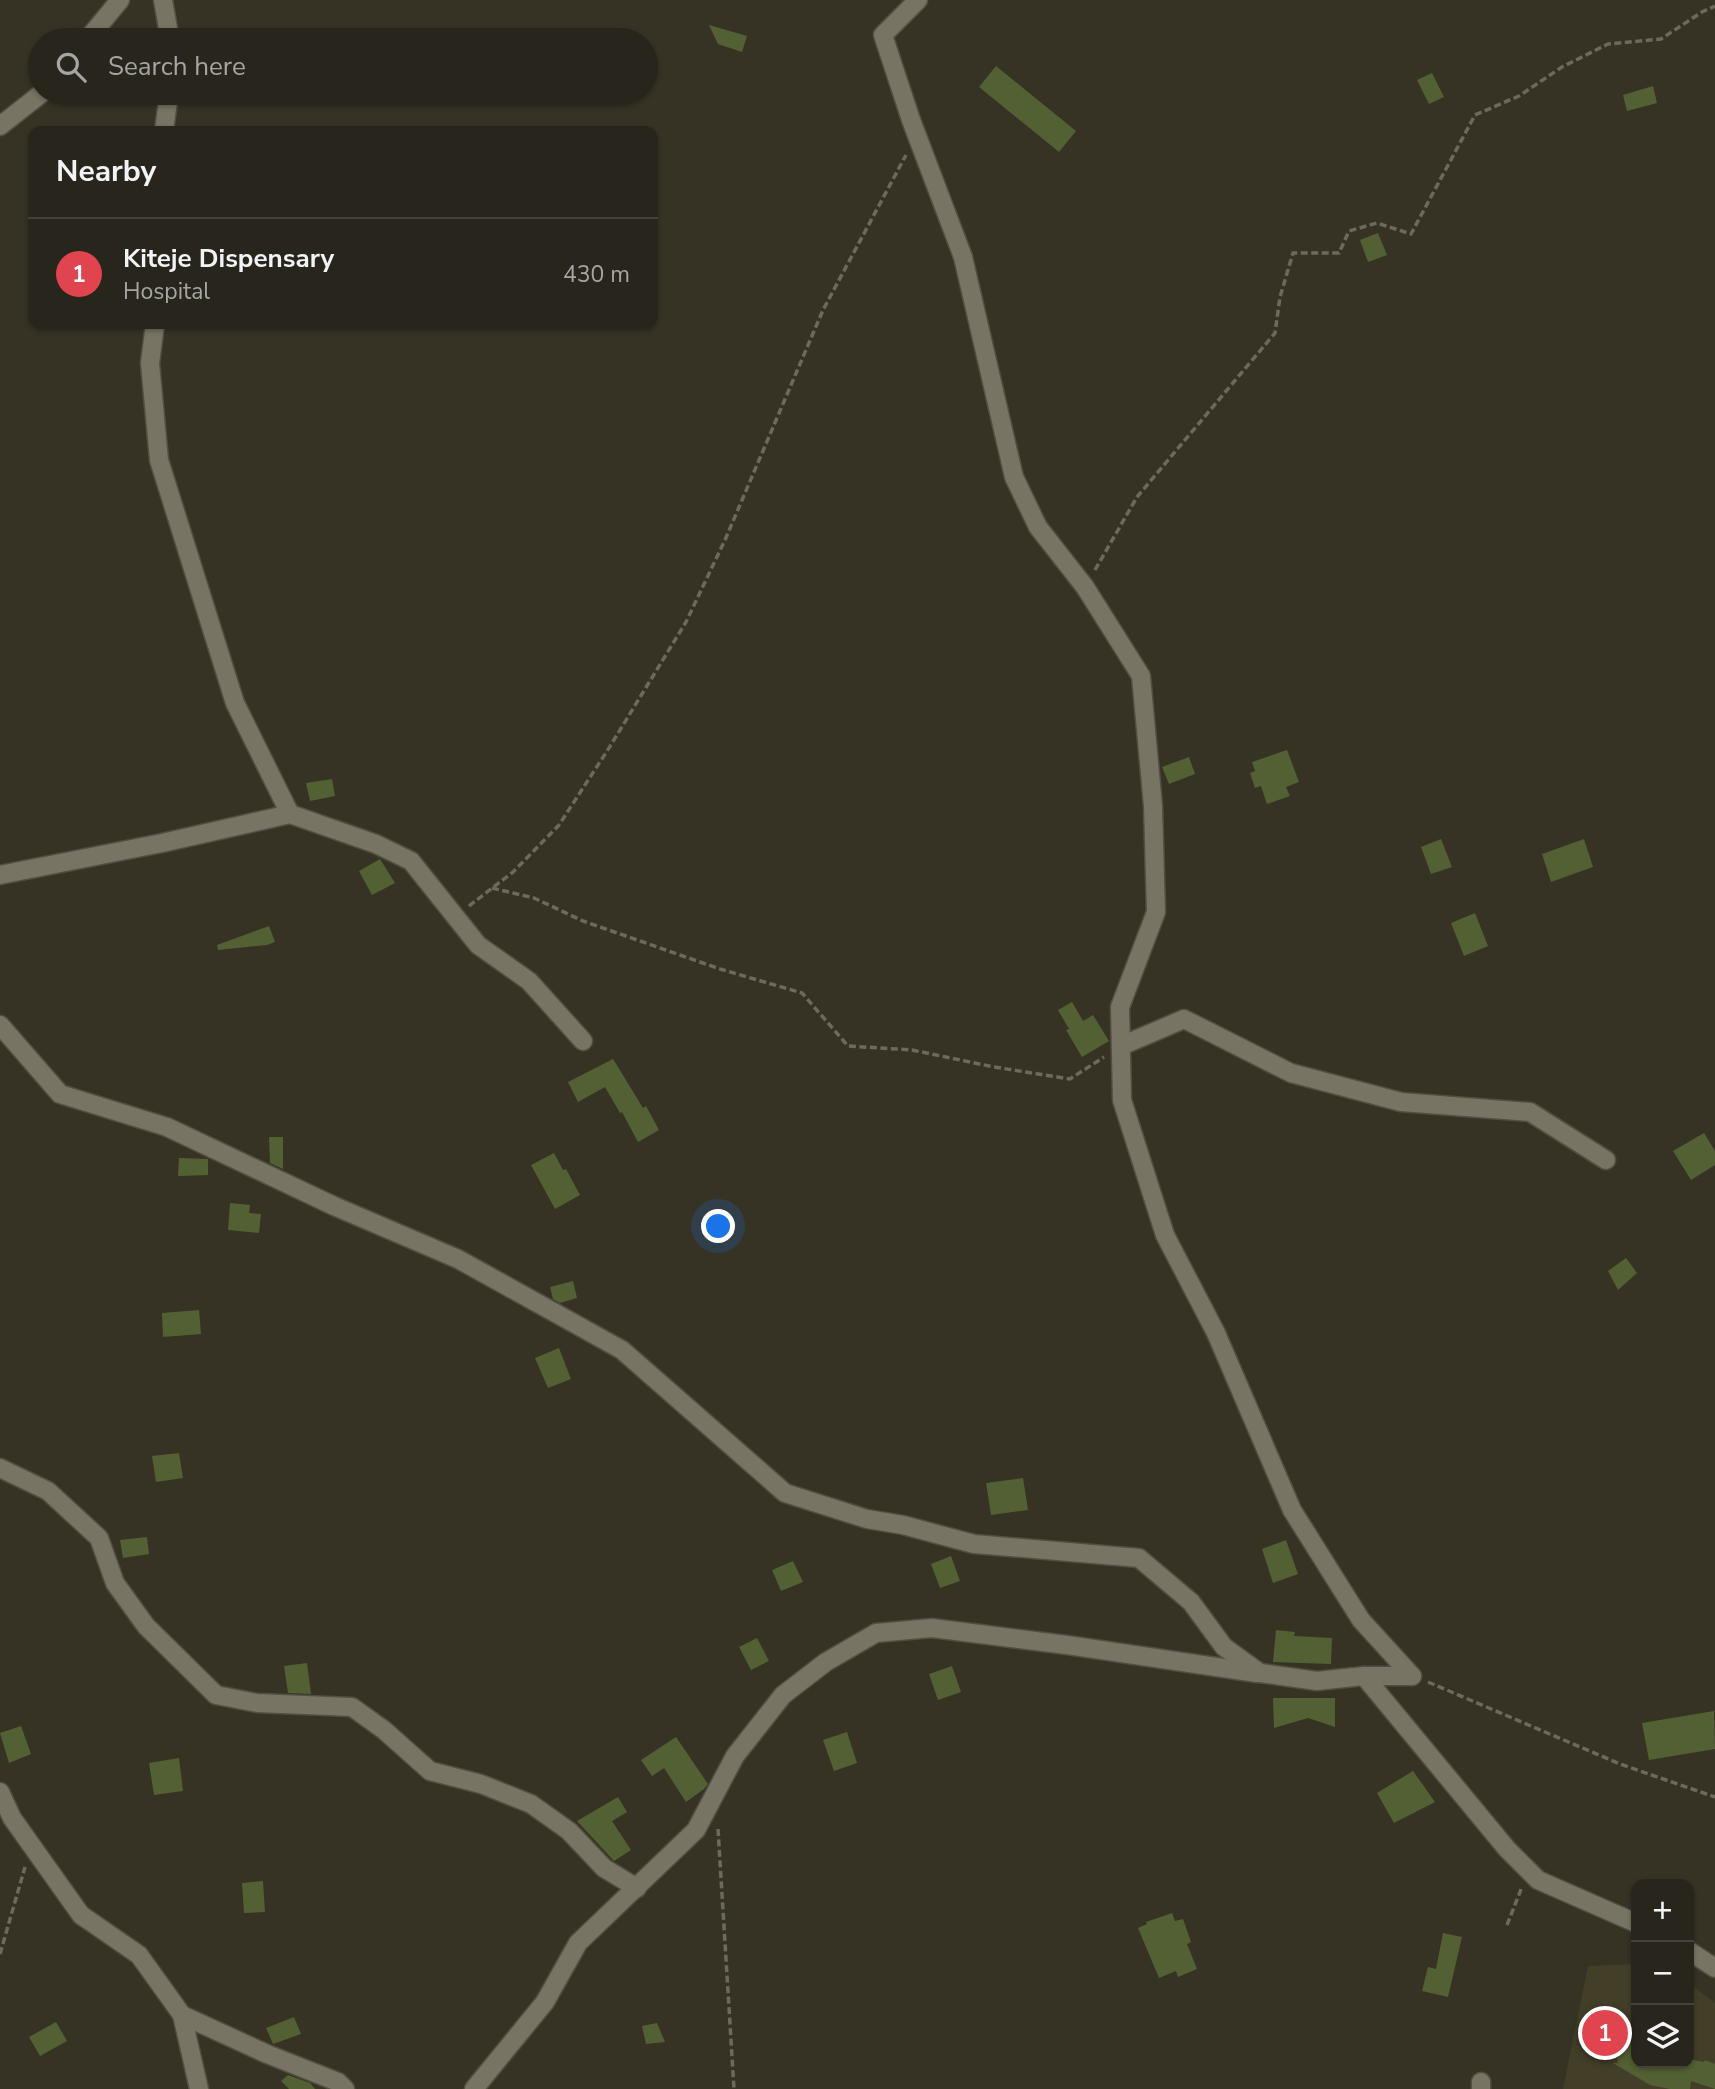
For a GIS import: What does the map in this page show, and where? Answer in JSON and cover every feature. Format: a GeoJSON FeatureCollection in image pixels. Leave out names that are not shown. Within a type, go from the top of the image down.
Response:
{"type":"FeatureCollection","features":[{"type":"Feature","properties":{"kind":"street"},"geometry":{"type":"LineString","coordinates":[[97,28],[120,0]]}},
{"type":"Feature","properties":{"kind":"street"},"geometry":{"type":"LineString","coordinates":[[163,0],[168,28]]}},
{"type":"Feature","properties":{"kind":"street"},"geometry":{"type":"LineString","coordinates":[[918,0],[883,34],[963,257],[1014,477],[1038,527],[1085,587],[1142,676],[1153,806],[1156,912],[1120,1007],[1122,1100],[1165,1235],[1216,1332],[1292,1510],[1361,1620],[1412,1676]]}},
{"type":"Feature","properties":{"kind":"street"},"geometry":{"type":"LineString","coordinates":[[0,126],[28,104]]}},
{"type":"Feature","properties":{"kind":"street"},"geometry":{"type":"LineString","coordinates":[[165,126],[167,105]]}},
{"type":"Feature","properties":{"kind":"street"},"geometry":{"type":"LineString","coordinates":[[154,329],[150,363],[159,460],[235,703],[290,814]]}},
{"type":"Feature","properties":{"kind":"street"},"geometry":{"type":"LineString","coordinates":[[0,875],[162,844],[290,814],[376,844],[411,861],[478,945],[529,981],[583,1041]]}},
{"type":"Feature","properties":{"kind":"street"},"geometry":{"type":"LineString","coordinates":[[1121,1046],[1184,1019],[1291,1073],[1401,1102],[1530,1112],[1606,1160]]}},
{"type":"Feature","properties":{"kind":"street"},"geometry":{"type":"LineString","coordinates":[[0,1025],[60,1094],[167,1127],[334,1206],[458,1259],[622,1350],[785,1493],[867,1520],[903,1525],[974,1544],[1139,1558],[1191,1602],[1224,1647],[1260,1673]]}},
{"type":"Feature","properties":{"kind":"street"},"geometry":{"type":"LineString","coordinates":[[0,1468],[48,1491],[99,1538],[115,1583],[146,1626],[215,1695],[257,1703],[352,1707],[384,1730],[430,1771],[481,1784],[531,1804],[569,1831],[604,1868],[637,1888]]}},
{"type":"Feature","properties":{"kind":"street"},"geometry":{"type":"LineString","coordinates":[[474,2089],[485,2079],[545,2003],[578,1943],[696,1830],[736,1756],[783,1695],[826,1662],[876,1633],[932,1628],[1317,1681],[1364,1676],[1412,1676]]}},
{"type":"Feature","properties":{"kind":"street"},"geometry":{"type":"LineString","coordinates":[[1364,1676],[1507,1849],[1538,1880],[1631,1921]]}},
{"type":"Feature","properties":{"kind":"street"},"geometry":{"type":"LineString","coordinates":[[0,1792],[12,1818],[81,1915],[139,1955],[182,2014],[200,2089]]}},
{"type":"Feature","properties":{"kind":"street"},"geometry":{"type":"LineString","coordinates":[[1694,1954],[1715,1968]]}},
{"type":"Feature","properties":{"kind":"street"},"geometry":{"type":"LineString","coordinates":[[182,2014],[267,2054],[338,2082],[345,2089]]}},
{"type":"Feature","properties":{"kind":"path"},"geometry":{"type":"LineString","coordinates":[[1085,587],[1136,497],[1275,333],[1280,296],[1293,253],[1339,253],[1349,231],[1377,223],[1411,234],[1475,115],[1519,96],[1562,67],[1608,44],[1661,39],[1715,6]]}},
{"type":"Feature","properties":{"kind":"path"},"geometry":{"type":"LineString","coordinates":[[455,917],[513,872],[559,825],[685,622],[725,540],[823,310],[917,134]]}},
{"type":"Feature","properties":{"kind":"path"},"geometry":{"type":"LineString","coordinates":[[492,888],[534,898],[583,921],[720,969],[802,993],[848,1046],[912,1050],[1070,1079],[1121,1046]]}},
{"type":"Feature","properties":{"kind":"path"},"geometry":{"type":"LineString","coordinates":[[1412,1676],[1620,1764],[1715,1797]]}},
{"type":"Feature","properties":{"kind":"path"},"geometry":{"type":"LineString","coordinates":[[716,1792],[734,2089]]}},
{"type":"Feature","properties":{"kind":"path"},"geometry":{"type":"LineString","coordinates":[[0,1954],[31,1844]]}},
{"type":"Feature","properties":{"kind":"path"},"geometry":{"type":"LineString","coordinates":[[1507,1926],[1529,1869]]}},
{"type":"Feature","properties":{"kind":"shaded area"},"geometry":{"type":"Polygon","coordinates":[[[1631,1964],[1631,2068],[1694,2068],[1694,1987],[1715,2003],[1715,2089],[1563,2089],[1588,1966],[1631,1964]]]}},
{"type":"Feature","properties":{"kind":"building"},"geometry":{"type":"Polygon","coordinates":[[[709,25],[747,36],[742,52],[718,44],[709,25]]]}},
{"type":"Feature","properties":{"kind":"building"},"geometry":{"type":"Polygon","coordinates":[[[996,66],[1076,131],[1059,152],[979,87],[996,66]]]}},
{"type":"Feature","properties":{"kind":"building"},"geometry":{"type":"Polygon","coordinates":[[[1432,73],[1444,97],[1429,104],[1417,80],[1432,73]]]}},
{"type":"Feature","properties":{"kind":"building"},"geometry":{"type":"Polygon","coordinates":[[[1653,86],[1657,103],[1627,111],[1623,95],[1653,86]]]}},
{"type":"Feature","properties":{"kind":"building"},"geometry":{"type":"Polygon","coordinates":[[[1378,233],[1387,255],[1368,262],[1360,240],[1378,233]]]}},
{"type":"Feature","properties":{"kind":"building"},"geometry":{"type":"Polygon","coordinates":[[[1287,750],[1299,782],[1286,787],[1290,796],[1267,804],[1261,786],[1255,788],[1250,773],[1255,771],[1252,762],[1287,750]]]}},
{"type":"Feature","properties":{"kind":"building"},"geometry":{"type":"Polygon","coordinates":[[[1189,757],[1195,774],[1169,784],[1162,767],[1189,757]]]}},
{"type":"Feature","properties":{"kind":"building"},"geometry":{"type":"Polygon","coordinates":[[[332,779],[335,796],[310,801],[306,783],[332,779]]]}},
{"type":"Feature","properties":{"kind":"building"},"geometry":{"type":"Polygon","coordinates":[[[1441,839],[1452,867],[1431,874],[1421,847],[1441,839]]]}},
{"type":"Feature","properties":{"kind":"building"},"geometry":{"type":"Polygon","coordinates":[[[1584,839],[1593,867],[1551,882],[1542,854],[1584,839]]]}},
{"type":"Feature","properties":{"kind":"building"},"geometry":{"type":"Polygon","coordinates":[[[380,859],[395,883],[372,895],[359,871],[380,859]]]}},
{"type":"Feature","properties":{"kind":"building"},"geometry":{"type":"Polygon","coordinates":[[[1475,913],[1488,946],[1464,956],[1451,923],[1475,913]]]}},
{"type":"Feature","properties":{"kind":"building"},"geometry":{"type":"Polygon","coordinates":[[[269,926],[275,942],[218,950],[217,945],[269,926]]]}},
{"type":"Feature","properties":{"kind":"building"},"geometry":{"type":"Polygon","coordinates":[[[1072,1002],[1083,1021],[1093,1015],[1109,1041],[1082,1057],[1058,1010],[1072,1002]]]}},
{"type":"Feature","properties":{"kind":"building"},"geometry":{"type":"Polygon","coordinates":[[[613,1059],[643,1108],[646,1106],[659,1130],[638,1142],[605,1087],[578,1102],[568,1082],[613,1059]]]}},
{"type":"Feature","properties":{"kind":"building"},"geometry":{"type":"Polygon","coordinates":[[[1704,1133],[1715,1151],[1715,1165],[1691,1180],[1673,1151],[1704,1133]]]}},
{"type":"Feature","properties":{"kind":"building"},"geometry":{"type":"Polygon","coordinates":[[[269,1137],[283,1137],[283,1169],[270,1163],[269,1137]]]}},
{"type":"Feature","properties":{"kind":"building"},"geometry":{"type":"Polygon","coordinates":[[[554,1153],[580,1195],[555,1209],[531,1165],[554,1153]]]}},
{"type":"Feature","properties":{"kind":"building"},"geometry":{"type":"Polygon","coordinates":[[[179,1158],[208,1159],[208,1175],[178,1176],[179,1158]]]}},
{"type":"Feature","properties":{"kind":"building"},"geometry":{"type":"Polygon","coordinates":[[[230,1203],[250,1205],[249,1213],[261,1214],[259,1233],[228,1230],[230,1203]]]}},
{"type":"Feature","properties":{"kind":"building"},"geometry":{"type":"Polygon","coordinates":[[[1626,1258],[1637,1273],[1618,1290],[1608,1271],[1626,1258]]]}},
{"type":"Feature","properties":{"kind":"building"},"geometry":{"type":"Polygon","coordinates":[[[573,1281],[577,1298],[560,1303],[553,1299],[550,1287],[573,1281]]]}},
{"type":"Feature","properties":{"kind":"building"},"geometry":{"type":"Polygon","coordinates":[[[199,1310],[201,1334],[163,1337],[162,1313],[199,1310]]]}},
{"type":"Feature","properties":{"kind":"building"},"geometry":{"type":"Polygon","coordinates":[[[559,1348],[571,1379],[548,1388],[535,1358],[559,1348]]]}},
{"type":"Feature","properties":{"kind":"building"},"geometry":{"type":"Polygon","coordinates":[[[179,1453],[183,1478],[156,1482],[152,1456],[179,1453]]]}},
{"type":"Feature","properties":{"kind":"building"},"geometry":{"type":"Polygon","coordinates":[[[1023,1478],[1028,1510],[991,1515],[986,1483],[1023,1478]]]}},
{"type":"Feature","properties":{"kind":"building"},"geometry":{"type":"Polygon","coordinates":[[[147,1537],[149,1554],[123,1558],[120,1540],[147,1537]]]}},
{"type":"Feature","properties":{"kind":"building"},"geometry":{"type":"Polygon","coordinates":[[[1286,1540],[1298,1574],[1273,1583],[1262,1549],[1286,1540]]]}},
{"type":"Feature","properties":{"kind":"building"},"geometry":{"type":"Polygon","coordinates":[[[951,1556],[960,1581],[940,1588],[931,1564],[951,1556]]]}},
{"type":"Feature","properties":{"kind":"building"},"geometry":{"type":"Polygon","coordinates":[[[793,1561],[803,1582],[781,1591],[772,1570],[793,1561]]]}},
{"type":"Feature","properties":{"kind":"building"},"geometry":{"type":"Polygon","coordinates":[[[1276,1630],[1295,1632],[1294,1636],[1332,1638],[1331,1664],[1273,1662],[1276,1630]]]}},
{"type":"Feature","properties":{"kind":"building"},"geometry":{"type":"Polygon","coordinates":[[[757,1638],[769,1661],[751,1670],[739,1647],[757,1638]]]}},
{"type":"Feature","properties":{"kind":"building"},"geometry":{"type":"Polygon","coordinates":[[[307,1663],[311,1694],[288,1693],[284,1666],[307,1663]]]}},
{"type":"Feature","properties":{"kind":"building"},"geometry":{"type":"Polygon","coordinates":[[[952,1666],[961,1692],[938,1700],[929,1674],[952,1666]]]}},
{"type":"Feature","properties":{"kind":"building"},"geometry":{"type":"Polygon","coordinates":[[[1273,1698],[1335,1698],[1335,1727],[1308,1718],[1274,1728],[1273,1698]]]}},
{"type":"Feature","properties":{"kind":"building"},"geometry":{"type":"Polygon","coordinates":[[[1714,1711],[1715,1749],[1649,1760],[1642,1723],[1714,1711]]]}},
{"type":"Feature","properties":{"kind":"building"},"geometry":{"type":"Polygon","coordinates":[[[21,1726],[31,1754],[9,1763],[0,1733],[21,1726]]]}},
{"type":"Feature","properties":{"kind":"building"},"geometry":{"type":"Polygon","coordinates":[[[847,1732],[857,1763],[834,1771],[823,1740],[847,1732]]]}},
{"type":"Feature","properties":{"kind":"building"},"geometry":{"type":"Polygon","coordinates":[[[676,1737],[708,1784],[686,1802],[664,1768],[652,1776],[641,1760],[676,1737]]]}},
{"type":"Feature","properties":{"kind":"building"},"geometry":{"type":"Polygon","coordinates":[[[179,1758],[183,1791],[154,1795],[149,1763],[179,1758]]]}},
{"type":"Feature","properties":{"kind":"building"},"geometry":{"type":"Polygon","coordinates":[[[1413,1771],[1435,1802],[1394,1823],[1377,1793],[1413,1771]]]}},
{"type":"Feature","properties":{"kind":"building"},"geometry":{"type":"Polygon","coordinates":[[[618,1797],[627,1812],[612,1821],[631,1850],[614,1861],[577,1821],[618,1797]]]}},
{"type":"Feature","properties":{"kind":"building"},"geometry":{"type":"Polygon","coordinates":[[[263,1881],[265,1912],[244,1913],[242,1883],[263,1881]]]}},
{"type":"Feature","properties":{"kind":"building"},"geometry":{"type":"Polygon","coordinates":[[[1172,1913],[1175,1921],[1183,1919],[1191,1942],[1187,1944],[1197,1969],[1178,1977],[1176,1971],[1159,1978],[1138,1928],[1147,1924],[1146,1922],[1172,1913]]]}},
{"type":"Feature","properties":{"kind":"building"},"geometry":{"type":"Polygon","coordinates":[[[1443,1933],[1462,1937],[1448,1997],[1422,1991],[1428,1967],[1436,1969],[1443,1933]]]}},
{"type":"Feature","properties":{"kind":"building"},"geometry":{"type":"Polygon","coordinates":[[[294,2017],[301,2034],[273,2044],[266,2028],[294,2017]]]}},
{"type":"Feature","properties":{"kind":"building"},"geometry":{"type":"Polygon","coordinates":[[[56,2022],[67,2041],[40,2056],[29,2037],[56,2022]]]}},
{"type":"Feature","properties":{"kind":"building"},"geometry":{"type":"Polygon","coordinates":[[[657,2023],[665,2042],[646,2044],[642,2026],[657,2023]]]}},
{"type":"Feature","properties":{"kind":"building"},"geometry":{"type":"Polygon","coordinates":[[[1613,2036],[1631,2037],[1631,2068],[1694,2068],[1694,2060],[1705,2060],[1715,2064],[1715,2089],[1691,2081],[1690,2089],[1650,2085],[1613,2063],[1618,2063],[1613,2036]]]}},
{"type":"Feature","properties":{"kind":"building"},"geometry":{"type":"Polygon","coordinates":[[[288,2075],[310,2083],[315,2089],[289,2089],[281,2081],[288,2075]]]}},
{"type":"Feature","properties":{"kind":"place","name":"Kiteje Dispensary"},"geometry":{"type":"Point","coordinates":[1605,2033]}}]}
